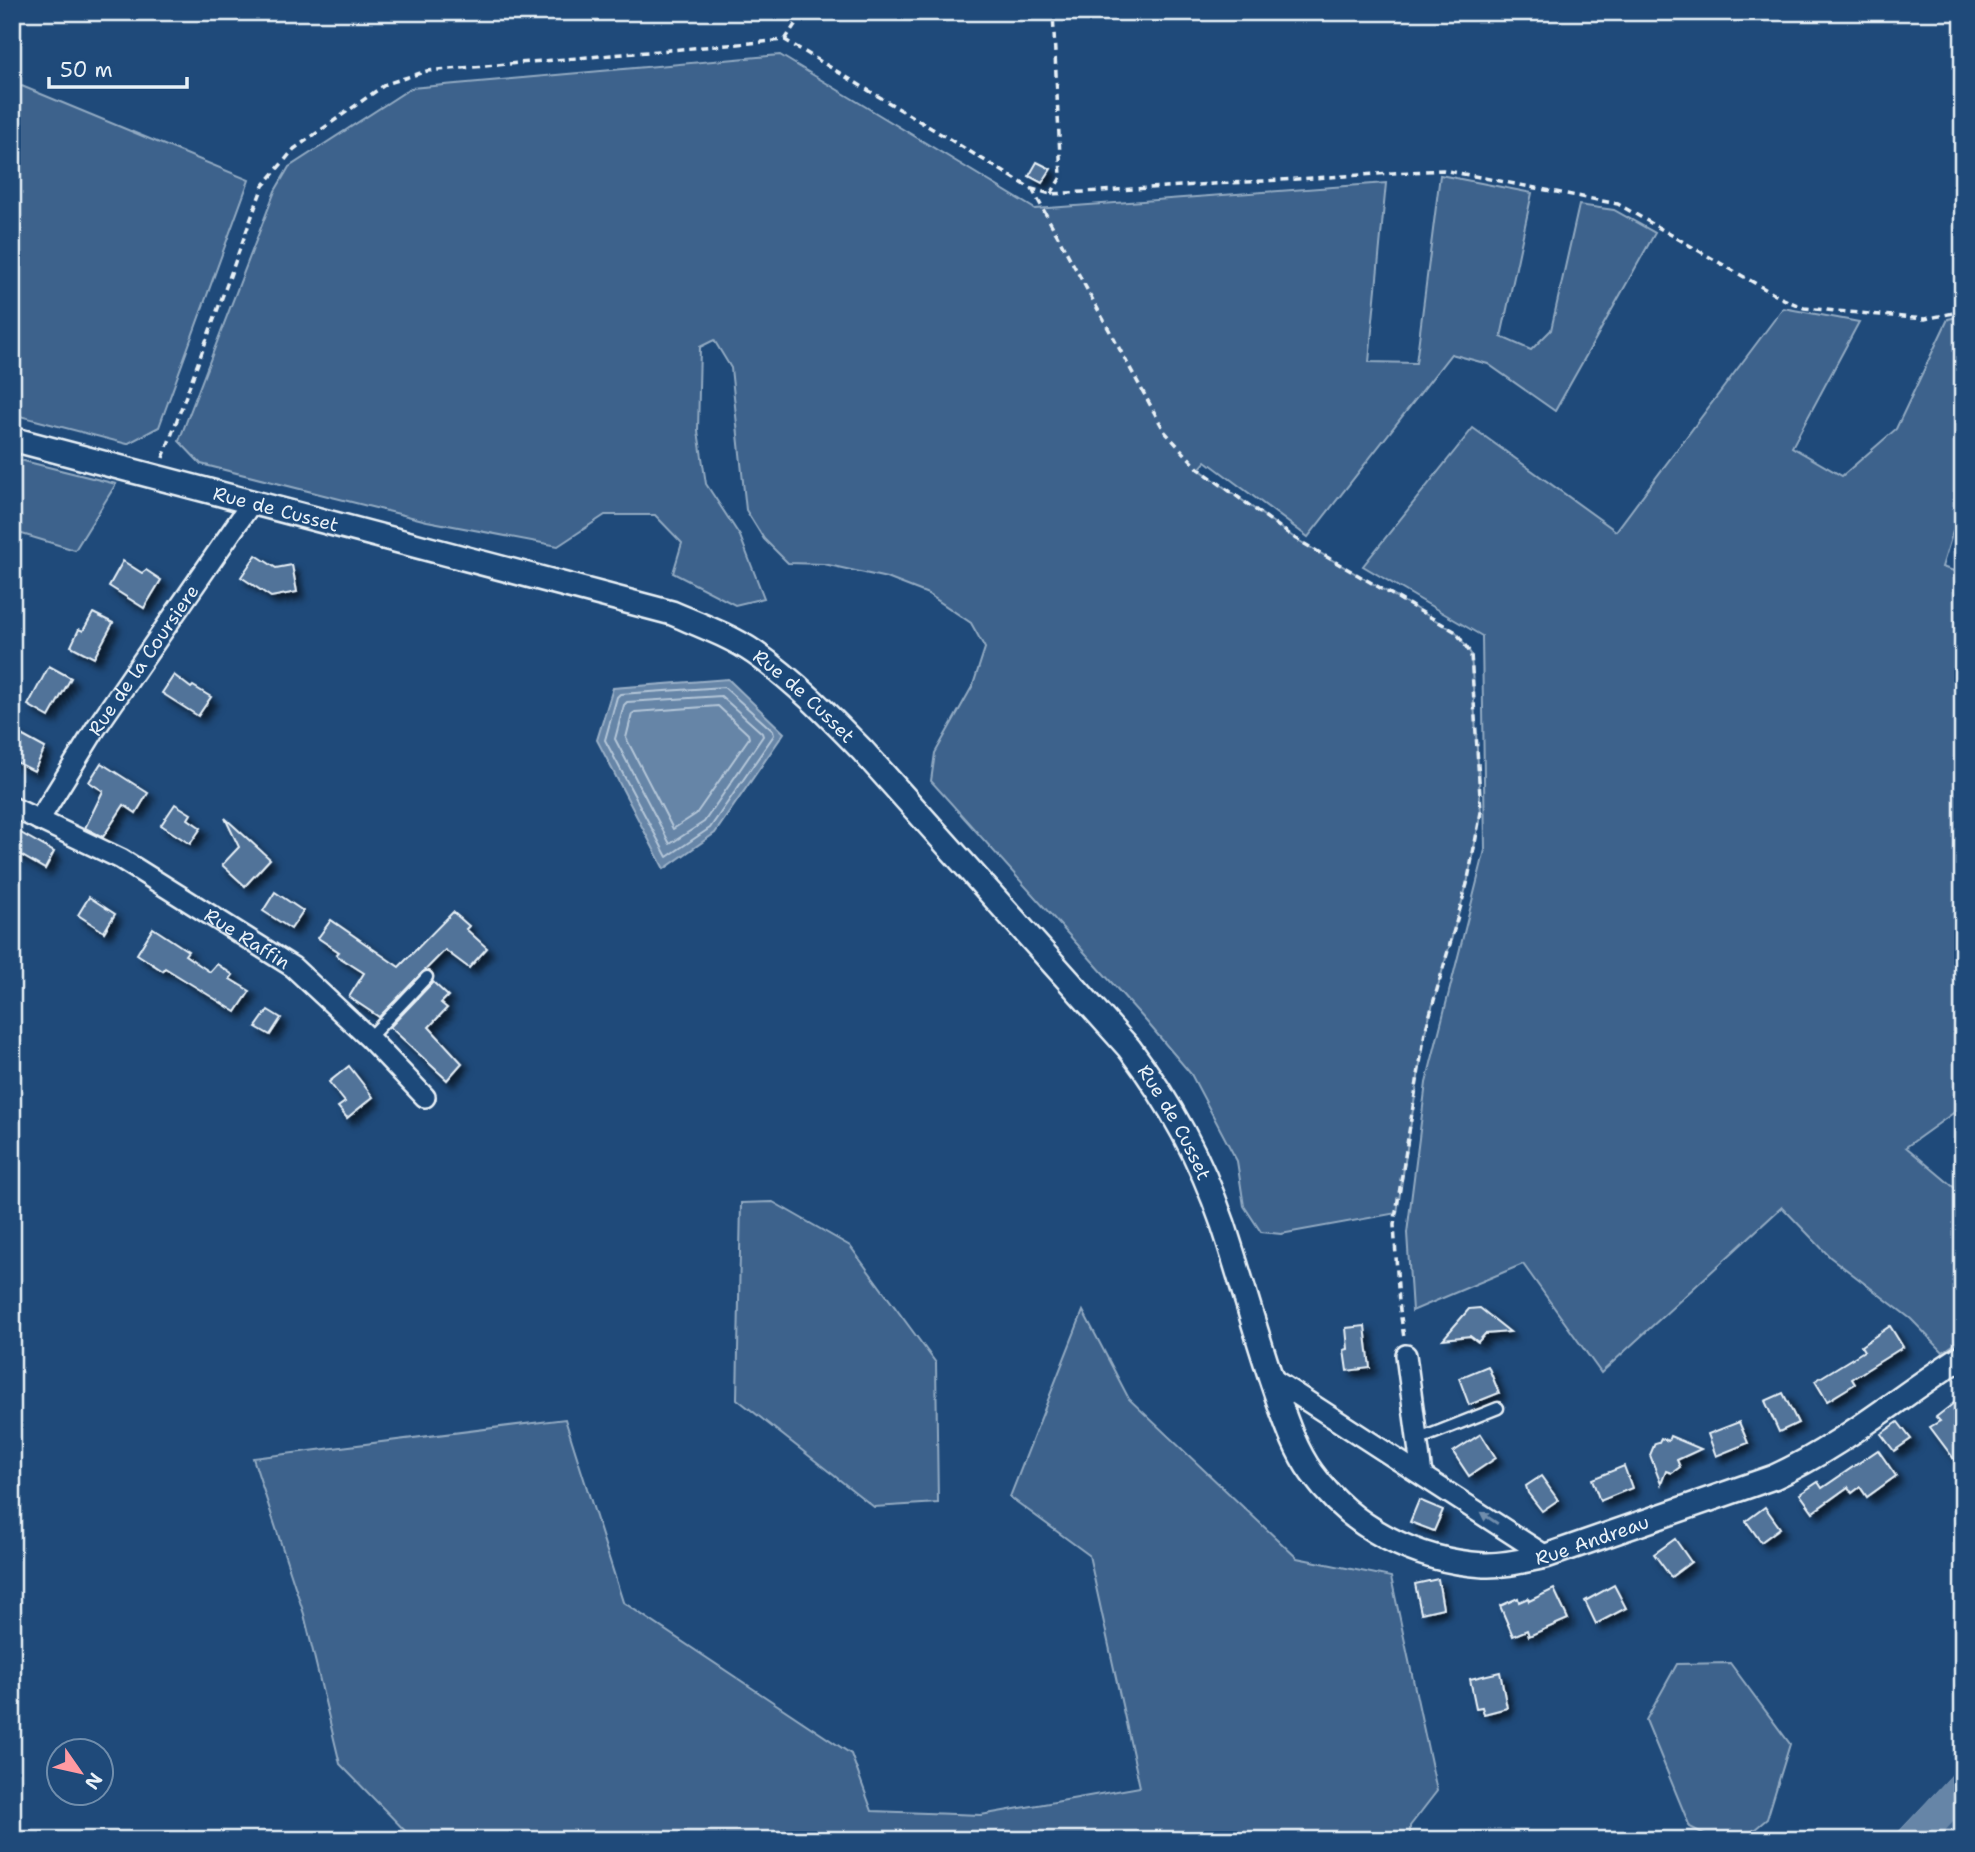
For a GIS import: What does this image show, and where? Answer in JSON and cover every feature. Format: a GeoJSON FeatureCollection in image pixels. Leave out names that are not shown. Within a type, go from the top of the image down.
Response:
{"type":"FeatureCollection","features":[{"type":"Feature","properties":{"kind":"street","name":"Rue de Cusset"},"geometry":{"type":"LineString","coordinates":[[12,439],[671,614],[710,629],[753,652],[821,707],[863,751],[1129,1048],[1158,1086],[1182,1126],[1202,1168],[1223,1224],[1270,1377]]}},
{"type":"Feature","properties":{"kind":"street","name":"Rue de la Coursiere"},"geometry":{"type":"LineString","coordinates":[[39,820],[96,727],[252,502]]}},
{"type":"Feature","properties":{"kind":"street","name":"Rue Raffin"},"geometry":{"type":"LineString","coordinates":[[12,807],[121,859],[293,967],[369,1038],[425,1097]]}},
{"type":"Feature","properties":{"kind":"street"},"geometry":{"type":"LineString","coordinates":[[1406,1355],[1422,1475]]}},
{"type":"Feature","properties":{"kind":"street","name":"Rue Andreau"},"geometry":{"type":"LineString","coordinates":[[1270,1377],[1289,1428],[1311,1472],[1339,1503],[1369,1528],[1405,1548],[1444,1559],[1485,1565],[1546,1556],[1774,1477],[1804,1464],[1963,1356]]}},
{"type":"Feature","properties":{"kind":"street"},"geometry":{"type":"LineString","coordinates":[[1270,1377],[1546,1556]]}},
{"type":"Feature","properties":{"kind":"lane"},"geometry":{"type":"LineString","coordinates":[[369,1038],[427,977]]}},
{"type":"Feature","properties":{"kind":"lane"},"geometry":{"type":"LineString","coordinates":[[1417,1440],[1498,1408]]}},
{"type":"Feature","properties":{"kind":"path"},"geometry":{"type":"LineString","coordinates":[[785,40],[803,12]]}},
{"type":"Feature","properties":{"kind":"path"},"geometry":{"type":"LineString","coordinates":[[1051,194],[1061,177],[1053,12]]}},
{"type":"Feature","properties":{"kind":"path"},"geometry":{"type":"LineString","coordinates":[[156,477],[263,186],[294,149],[387,84],[427,71],[785,40],[1032,189],[1051,194],[1443,170],[1618,204],[1779,297],[1804,308],[1925,319],[1963,311]]}},
{"type":"Feature","properties":{"kind":"path"},"geometry":{"type":"LineString","coordinates":[[1032,189],[1165,432],[1190,460],[1296,539],[1456,632],[1471,654],[1481,812],[1467,884],[1425,1032],[1394,1226],[1399,1303],[1406,1355]]}},
{"type":"Feature","properties":{"kind":"shaded area"},"geometry":{"type":"Polygon","coordinates":[[[780,55],[1035,209],[1386,183],[1369,362],[1416,363],[1440,175],[1532,193],[1501,337],[1531,350],[1551,330],[1579,205],[1614,210],[1655,233],[1555,411],[1488,364],[1451,354],[1308,537],[1206,461],[1199,469],[1296,539],[1456,632],[1471,654],[1481,812],[1467,884],[1425,1032],[1397,1213],[1281,1234],[1261,1232],[1244,1206],[1237,1161],[1191,1074],[931,781],[935,753],[973,685],[985,648],[971,623],[928,594],[887,578],[824,564],[788,563],[764,539],[746,510],[731,368],[714,340],[700,347],[698,431],[706,484],[740,536],[764,598],[735,605],[673,573],[682,543],[655,515],[605,515],[558,546],[427,521],[201,464],[179,441],[275,191],[289,167],[411,88],[780,55]]]}},
{"type":"Feature","properties":{"kind":"shaded area"},"geometry":{"type":"Polygon","coordinates":[[[12,82],[249,180],[159,427],[127,444],[12,414],[12,82]]]}},
{"type":"Feature","properties":{"kind":"shaded area"},"geometry":{"type":"Polygon","coordinates":[[[1783,308],[1859,322],[1792,447],[1842,476],[1896,429],[1948,319],[1963,316],[1963,499],[1942,567],[1963,574],[1963,1106],[1906,1147],[1963,1195],[1963,1338],[1943,1352],[1911,1319],[1830,1257],[1782,1207],[1601,1373],[1523,1264],[1412,1311],[1407,1233],[1426,1083],[1485,850],[1482,636],[1363,566],[1473,428],[1616,531],[1783,308]]]}},
{"type":"Feature","properties":{"kind":"shaded area"},"geometry":{"type":"Polygon","coordinates":[[[12,458],[116,484],[75,550],[12,531],[12,458]]]}},
{"type":"Feature","properties":{"kind":"shaded area"},"geometry":{"type":"Polygon","coordinates":[[[773,1202],[850,1246],[936,1363],[938,1503],[874,1507],[737,1399],[741,1203],[773,1202]]]}},
{"type":"Feature","properties":{"kind":"shaded area"},"geometry":{"type":"Polygon","coordinates":[[[1083,1311],[1129,1399],[1297,1558],[1391,1577],[1437,1791],[1410,1826],[1410,1840],[414,1840],[340,1764],[304,1614],[253,1458],[565,1419],[623,1602],[851,1754],[872,1811],[981,1815],[1140,1787],[1089,1555],[1010,1497],[1083,1311]]]}},
{"type":"Feature","properties":{"kind":"shaded area"},"geometry":{"type":"Polygon","coordinates":[[[1730,1663],[1790,1744],[1767,1819],[1742,1840],[1716,1840],[1690,1827],[1646,1720],[1677,1664],[1730,1663]]]}},
{"type":"Feature","properties":{"kind":"shaded area"},"geometry":{"type":"Polygon","coordinates":[[[1963,1764],[1963,1836],[1957,1840],[1892,1840],[1963,1764]]]}},
{"type":"Feature","properties":{"kind":"water"},"geometry":{"type":"Polygon","coordinates":[[[728,679],[784,733],[715,833],[664,869],[597,740],[613,688],[728,679]]]}},
{"type":"Feature","properties":{"kind":"building"},"geometry":{"type":"Polygon","coordinates":[[[1037,162],[1051,169],[1042,183],[1029,176],[1037,162]]]}},
{"type":"Feature","properties":{"kind":"building"},"geometry":{"type":"Polygon","coordinates":[[[256,555],[276,568],[292,565],[297,592],[271,597],[241,577],[256,555]]]}},
{"type":"Feature","properties":{"kind":"building"},"geometry":{"type":"Polygon","coordinates":[[[123,561],[142,573],[146,570],[161,580],[144,608],[109,586],[123,561]]]}},
{"type":"Feature","properties":{"kind":"building"},"geometry":{"type":"Polygon","coordinates":[[[93,613],[113,623],[94,658],[71,646],[79,629],[83,631],[93,613]]]}},
{"type":"Feature","properties":{"kind":"building"},"geometry":{"type":"Polygon","coordinates":[[[49,666],[71,678],[49,717],[28,705],[49,666]]]}},
{"type":"Feature","properties":{"kind":"building"},"geometry":{"type":"Polygon","coordinates":[[[174,675],[191,688],[193,686],[211,697],[198,716],[162,693],[174,675]]]}},
{"type":"Feature","properties":{"kind":"building"},"geometry":{"type":"Polygon","coordinates":[[[12,730],[45,748],[34,771],[12,760],[12,730]]]}},
{"type":"Feature","properties":{"kind":"building"},"geometry":{"type":"Polygon","coordinates":[[[101,763],[148,793],[136,813],[124,805],[103,837],[85,828],[103,791],[89,782],[101,763]]]}},
{"type":"Feature","properties":{"kind":"building"},"geometry":{"type":"Polygon","coordinates":[[[175,804],[191,814],[188,819],[201,828],[190,844],[161,825],[175,804]]]}},
{"type":"Feature","properties":{"kind":"building"},"geometry":{"type":"Polygon","coordinates":[[[225,818],[270,859],[245,886],[222,865],[239,847],[225,818]]]}},
{"type":"Feature","properties":{"kind":"building"},"geometry":{"type":"Polygon","coordinates":[[[12,828],[54,852],[45,869],[12,850],[12,828]]]}},
{"type":"Feature","properties":{"kind":"building"},"geometry":{"type":"Polygon","coordinates":[[[275,892],[303,911],[291,929],[263,911],[275,892]]]}},
{"type":"Feature","properties":{"kind":"building"},"geometry":{"type":"Polygon","coordinates":[[[89,897],[115,914],[104,932],[78,915],[89,897]]]}},
{"type":"Feature","properties":{"kind":"building"},"geometry":{"type":"Polygon","coordinates":[[[453,912],[469,926],[466,929],[487,948],[469,968],[445,950],[379,1017],[349,997],[364,973],[336,955],[339,952],[318,938],[331,920],[399,967],[453,912]]]}},
{"type":"Feature","properties":{"kind":"building"},"geometry":{"type":"Polygon","coordinates":[[[153,928],[188,951],[185,955],[210,972],[217,964],[233,975],[230,979],[250,991],[236,1012],[137,954],[153,928]]]}},
{"type":"Feature","properties":{"kind":"building"},"geometry":{"type":"Polygon","coordinates":[[[433,982],[448,996],[441,1003],[447,1008],[429,1027],[462,1063],[447,1080],[390,1027],[433,982]]]}},
{"type":"Feature","properties":{"kind":"building"},"geometry":{"type":"Polygon","coordinates":[[[268,1010],[281,1018],[270,1035],[256,1027],[268,1010]]]}},
{"type":"Feature","properties":{"kind":"building"},"geometry":{"type":"Polygon","coordinates":[[[349,1066],[373,1097],[347,1118],[338,1107],[345,1102],[329,1082],[349,1066]]]}},
{"type":"Feature","properties":{"kind":"building"},"geometry":{"type":"Polygon","coordinates":[[[1480,1308],[1510,1332],[1485,1334],[1478,1342],[1470,1336],[1443,1339],[1469,1309],[1480,1308]]]}},
{"type":"Feature","properties":{"kind":"building"},"geometry":{"type":"Polygon","coordinates":[[[1365,1326],[1370,1368],[1347,1371],[1344,1350],[1348,1349],[1346,1328],[1365,1326]]]}},
{"type":"Feature","properties":{"kind":"building"},"geometry":{"type":"Polygon","coordinates":[[[1890,1326],[1903,1347],[1852,1379],[1855,1384],[1827,1401],[1815,1381],[1864,1351],[1861,1346],[1890,1326]]]}},
{"type":"Feature","properties":{"kind":"building"},"geometry":{"type":"Polygon","coordinates":[[[1488,1366],[1499,1393],[1469,1405],[1459,1378],[1488,1366]]]}},
{"type":"Feature","properties":{"kind":"building"},"geometry":{"type":"Polygon","coordinates":[[[1783,1393],[1798,1423],[1779,1432],[1765,1401],[1783,1393]]]}},
{"type":"Feature","properties":{"kind":"building"},"geometry":{"type":"Polygon","coordinates":[[[1963,1396],[1963,1471],[1930,1427],[1940,1421],[1936,1417],[1963,1396]]]}},
{"type":"Feature","properties":{"kind":"building"},"geometry":{"type":"Polygon","coordinates":[[[1739,1422],[1748,1443],[1716,1456],[1708,1434],[1739,1422]]]}},
{"type":"Feature","properties":{"kind":"building"},"geometry":{"type":"Polygon","coordinates":[[[1898,1422],[1911,1439],[1894,1451],[1881,1434],[1898,1422]]]}},
{"type":"Feature","properties":{"kind":"building"},"geometry":{"type":"Polygon","coordinates":[[[1481,1434],[1496,1458],[1469,1476],[1453,1452],[1481,1434]]]}},
{"type":"Feature","properties":{"kind":"building"},"geometry":{"type":"Polygon","coordinates":[[[1670,1436],[1701,1449],[1677,1460],[1680,1467],[1672,1473],[1666,1471],[1661,1484],[1650,1455],[1655,1443],[1661,1438],[1668,1441],[1670,1436]]]}},
{"type":"Feature","properties":{"kind":"building"},"geometry":{"type":"Polygon","coordinates":[[[1878,1450],[1896,1476],[1867,1497],[1860,1487],[1852,1493],[1848,1487],[1813,1512],[1800,1494],[1818,1482],[1822,1488],[1878,1450]]]}},
{"type":"Feature","properties":{"kind":"building"},"geometry":{"type":"Polygon","coordinates":[[[1624,1466],[1632,1488],[1600,1501],[1592,1479],[1624,1466]]]}},
{"type":"Feature","properties":{"kind":"building"},"geometry":{"type":"Polygon","coordinates":[[[1541,1476],[1558,1500],[1542,1511],[1526,1486],[1541,1476]]]}},
{"type":"Feature","properties":{"kind":"building"},"geometry":{"type":"Polygon","coordinates":[[[1419,1500],[1443,1510],[1434,1531],[1410,1522],[1419,1500]]]}},
{"type":"Feature","properties":{"kind":"building"},"geometry":{"type":"Polygon","coordinates":[[[1765,1507],[1780,1528],[1761,1542],[1746,1521],[1765,1507]]]}},
{"type":"Feature","properties":{"kind":"building"},"geometry":{"type":"Polygon","coordinates":[[[1675,1539],[1691,1562],[1671,1577],[1654,1554],[1675,1539]]]}},
{"type":"Feature","properties":{"kind":"building"},"geometry":{"type":"Polygon","coordinates":[[[1438,1579],[1443,1608],[1421,1613],[1415,1584],[1438,1579]]]}},
{"type":"Feature","properties":{"kind":"building"},"geometry":{"type":"Polygon","coordinates":[[[1614,1585],[1626,1608],[1596,1624],[1585,1601],[1614,1585]]]}},
{"type":"Feature","properties":{"kind":"building"},"geometry":{"type":"Polygon","coordinates":[[[1554,1589],[1568,1619],[1529,1636],[1527,1630],[1513,1636],[1500,1606],[1518,1598],[1519,1602],[1528,1598],[1529,1601],[1554,1589]]]}},
{"type":"Feature","properties":{"kind":"building"},"geometry":{"type":"Polygon","coordinates":[[[1500,1672],[1507,1708],[1484,1714],[1482,1707],[1476,1708],[1470,1679],[1500,1672]]]}},
{"type":"Feature","properties":{"kind":"waterway"},"geometry":{"type":"LineString","coordinates":[[1914,1840],[1963,1787]]}}]}
